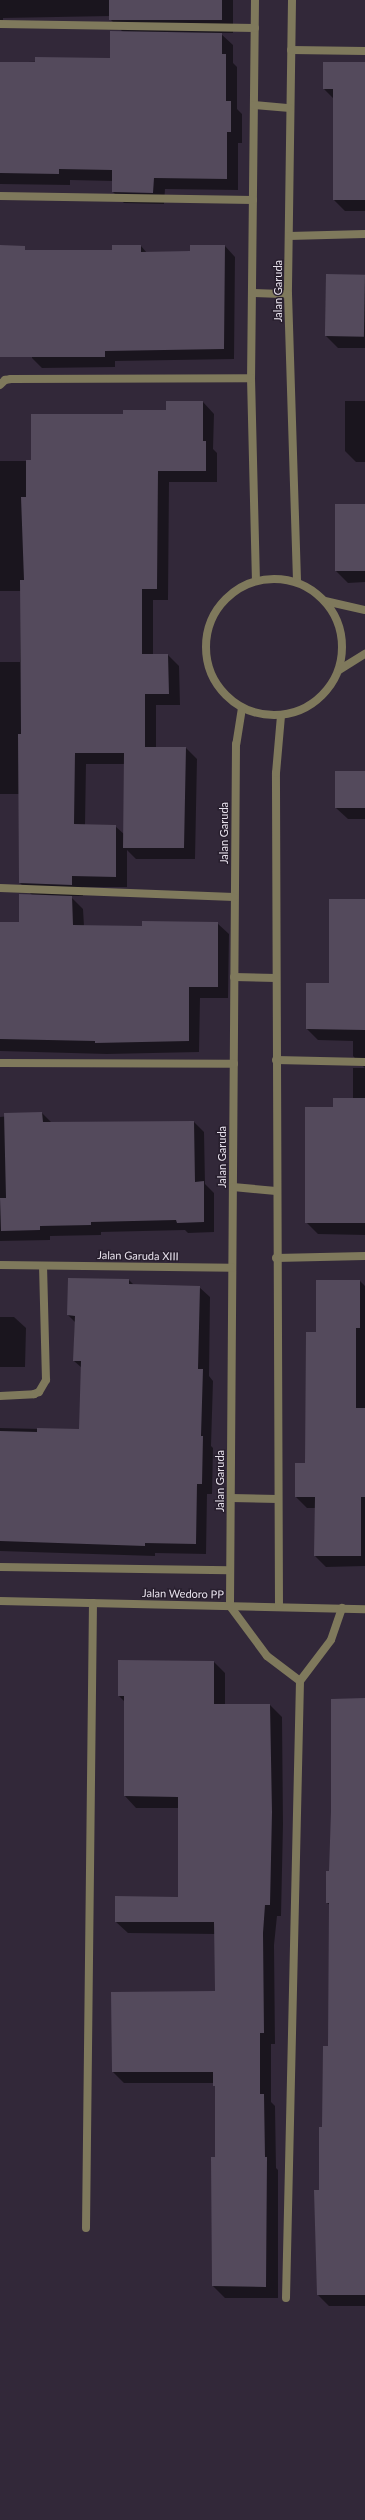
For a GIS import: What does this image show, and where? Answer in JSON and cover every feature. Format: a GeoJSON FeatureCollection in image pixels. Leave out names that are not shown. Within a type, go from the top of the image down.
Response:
{"type":"FeatureCollection","features":[{"type":"Feature","properties":{"kind":"street"},"geometry":{"type":"LineString","coordinates":[[255,0],[251,378],[256,581]]}},
{"type":"Feature","properties":{"kind":"street","name":"Jalan Garuda"},"geometry":{"type":"LineString","coordinates":[[292,0],[288,294],[297,582]]}},
{"type":"Feature","properties":{"kind":"street"},"geometry":{"type":"LineString","coordinates":[[0,24],[255,28]]}},
{"type":"Feature","properties":{"kind":"street"},"geometry":{"type":"LineString","coordinates":[[291,50],[365,51]]}},
{"type":"Feature","properties":{"kind":"street"},"geometry":{"type":"LineString","coordinates":[[254,105],[290,108]]}},
{"type":"Feature","properties":{"kind":"street"},"geometry":{"type":"LineString","coordinates":[[0,196],[253,200]]}},
{"type":"Feature","properties":{"kind":"street"},"geometry":{"type":"LineString","coordinates":[[289,236],[365,234]]}},
{"type":"Feature","properties":{"kind":"street"},"geometry":{"type":"LineString","coordinates":[[252,293],[288,294]]}},
{"type":"Feature","properties":{"kind":"street"},"geometry":{"type":"LineString","coordinates":[[0,385],[5,380],[11,379],[251,378]]}},
{"type":"Feature","properties":{"kind":"street"},"geometry":{"type":"LineString","coordinates":[[276,578],[297,582],[312,590],[325,601],[341,634],[339,670],[326,692],[306,708],[282,716],[255,713],[242,708],[224,694],[211,674],[206,652],[209,628],[218,607],[235,591],[256,581],[276,578]]}},
{"type":"Feature","properties":{"kind":"street"},"geometry":{"type":"LineString","coordinates":[[325,601],[365,610]]}},
{"type":"Feature","properties":{"kind":"street"},"geometry":{"type":"LineString","coordinates":[[339,670],[365,654]]}},
{"type":"Feature","properties":{"kind":"street","name":"Jalan Garuda"},"geometry":{"type":"LineString","coordinates":[[230,1606],[229,1570],[231,1498],[236,744],[242,708]]}},
{"type":"Feature","properties":{"kind":"street"},"geometry":{"type":"LineString","coordinates":[[279,1607],[276,1258],[276,772],[282,716]]}},
{"type":"Feature","properties":{"kind":"street"},"geometry":{"type":"LineString","coordinates":[[0,888],[234,897]]}},
{"type":"Feature","properties":{"kind":"street"},"geometry":{"type":"LineString","coordinates":[[234,977],[276,978]]}},
{"type":"Feature","properties":{"kind":"street"},"geometry":{"type":"LineString","coordinates":[[276,1060],[365,1062]]}},
{"type":"Feature","properties":{"kind":"street"},"geometry":{"type":"LineString","coordinates":[[0,1063],[234,1064]]}},
{"type":"Feature","properties":{"kind":"street"},"geometry":{"type":"LineString","coordinates":[[233,1187],[276,1191]]}},
{"type":"Feature","properties":{"kind":"street"},"geometry":{"type":"LineString","coordinates":[[276,1258],[365,1256]]}},
{"type":"Feature","properties":{"kind":"street","name":"Jalan Garuda XIII"},"geometry":{"type":"LineString","coordinates":[[0,1265],[232,1268]]}},
{"type":"Feature","properties":{"kind":"street"},"geometry":{"type":"LineString","coordinates":[[0,1396],[34,1394],[39,1392],[46,1380],[44,1266]]}},
{"type":"Feature","properties":{"kind":"street"},"geometry":{"type":"LineString","coordinates":[[231,1498],[278,1499]]}},
{"type":"Feature","properties":{"kind":"street"},"geometry":{"type":"LineString","coordinates":[[0,1567],[229,1570]]}},
{"type":"Feature","properties":{"kind":"street","name":"Jalan Wedoro PP"},"geometry":{"type":"LineString","coordinates":[[0,1601],[365,1609]]}},
{"type":"Feature","properties":{"kind":"street"},"geometry":{"type":"LineString","coordinates":[[86,2228],[93,1603]]}},
{"type":"Feature","properties":{"kind":"street"},"geometry":{"type":"LineString","coordinates":[[230,1606],[267,1656],[300,1681]]}},
{"type":"Feature","properties":{"kind":"street"},"geometry":{"type":"LineString","coordinates":[[286,2298],[300,1681],[331,1640],[342,1608]]}},
{"type":"Feature","properties":{"kind":"building"},"geometry":{"type":"Polygon","coordinates":[[[109,0],[222,0],[222,20],[109,20],[109,0]]]}},
{"type":"Feature","properties":{"kind":"building"},"geometry":{"type":"Polygon","coordinates":[[[110,31],[222,33],[222,54],[226,54],[226,101],[231,101],[231,132],[227,132],[227,179],[154,178],[153,193],[112,192],[112,170],[59,169],[59,174],[0,173],[0,62],[35,62],[35,57],[110,58],[110,31]]]}},
{"type":"Feature","properties":{"kind":"building"},"geometry":{"type":"Polygon","coordinates":[[[323,62],[365,62],[365,200],[333,200],[333,89],[323,89],[323,62]]]}},
{"type":"Feature","properties":{"kind":"building"},"geometry":{"type":"Polygon","coordinates":[[[0,245],[25,246],[25,250],[112,250],[112,245],[141,245],[141,252],[190,251],[190,245],[225,245],[224,349],[105,351],[105,357],[0,357],[0,245]]]}},
{"type":"Feature","properties":{"kind":"building"},"geometry":{"type":"Polygon","coordinates":[[[326,274],[365,275],[364,337],[325,336],[326,274]]]}},
{"type":"Feature","properties":{"kind":"building"},"geometry":{"type":"Polygon","coordinates":[[[166,401],[203,401],[203,441],[206,441],[206,471],[158,471],[157,589],[142,589],[142,654],[168,654],[169,694],[145,694],[145,747],[186,747],[184,848],[123,848],[124,753],[75,753],[74,824],[116,825],[116,877],[72,876],[72,885],[19,883],[18,734],[21,734],[20,580],[24,580],[21,497],[26,497],[26,460],[31,460],[31,414],[123,414],[123,410],[166,410],[166,401]]]}},
{"type":"Feature","properties":{"kind":"building"},"geometry":{"type":"Polygon","coordinates":[[[335,504],[365,504],[365,571],[335,571],[335,504]]]}},
{"type":"Feature","properties":{"kind":"building"},"geometry":{"type":"Polygon","coordinates":[[[335,771],[365,771],[365,808],[335,808],[335,771]]]}},
{"type":"Feature","properties":{"kind":"building"},"geometry":{"type":"Polygon","coordinates":[[[19,894],[72,896],[73,925],[142,926],[142,921],[218,922],[218,987],[189,987],[189,1041],[95,1043],[95,1041],[0,1039],[0,922],[19,922],[19,894]]]}},
{"type":"Feature","properties":{"kind":"building"},"geometry":{"type":"Polygon","coordinates":[[[329,899],[365,899],[365,1030],[306,1029],[306,983],[329,983],[329,899]]]}},
{"type":"Feature","properties":{"kind":"building"},"geometry":{"type":"Polygon","coordinates":[[[333,1098],[365,1098],[365,1223],[305,1223],[305,1107],[333,1107],[333,1098]]]}},
{"type":"Feature","properties":{"kind":"building"},"geometry":{"type":"Polygon","coordinates":[[[42,1112],[43,1122],[194,1121],[195,1182],[204,1181],[204,1222],[177,1223],[176,1220],[91,1222],[91,1225],[40,1226],[40,1230],[1,1231],[0,1198],[6,1198],[4,1113],[42,1112]]]}},
{"type":"Feature","properties":{"kind":"building"},"geometry":{"type":"Polygon","coordinates":[[[68,1278],[129,1279],[129,1284],[200,1286],[198,1369],[203,1369],[201,1436],[203,1436],[202,1484],[197,1484],[196,1544],[145,1543],[145,1546],[0,1541],[0,1431],[37,1432],[37,1428],[79,1429],[81,1361],[73,1361],[75,1316],[67,1315],[68,1278]]]}},
{"type":"Feature","properties":{"kind":"building"},"geometry":{"type":"Polygon","coordinates":[[[316,1280],[360,1280],[360,1328],[356,1328],[356,1408],[365,1408],[365,1497],[361,1497],[361,1556],[314,1556],[315,1497],[295,1497],[295,1463],[305,1463],[306,1332],[316,1332],[316,1280]]]}},
{"type":"Feature","properties":{"kind":"building"},"geometry":{"type":"Polygon","coordinates":[[[118,1660],[214,1661],[214,1704],[270,1704],[272,1812],[270,1905],[265,1905],[263,1933],[264,2033],[260,2033],[260,2094],[264,2094],[265,2157],[267,2157],[266,2287],[212,2286],[211,2157],[215,2157],[215,2086],[213,2086],[213,2072],[112,2072],[111,1992],[215,1991],[214,1922],[115,1922],[115,1896],[178,1897],[178,1797],[124,1796],[124,1696],[118,1696],[118,1660]]]}},
{"type":"Feature","properties":{"kind":"building"},"geometry":{"type":"Polygon","coordinates":[[[365,1698],[365,2295],[317,2295],[314,2190],[319,2190],[319,2127],[322,2127],[323,2046],[328,2046],[329,1903],[326,1903],[326,1871],[329,1871],[331,1811],[331,1699],[365,1698]]]}}]}
